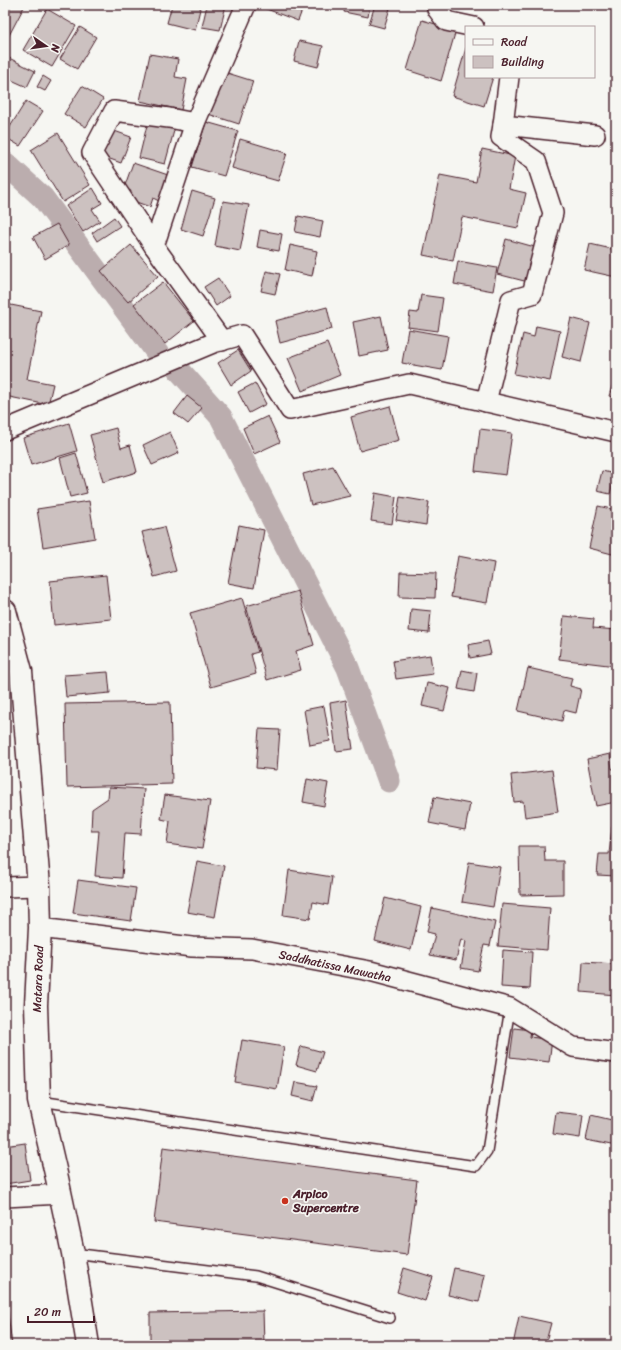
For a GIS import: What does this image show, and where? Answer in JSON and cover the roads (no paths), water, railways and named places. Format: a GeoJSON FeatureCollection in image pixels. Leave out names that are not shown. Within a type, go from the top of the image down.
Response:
{"type":"FeatureCollection","features":[{"type":"Feature","properties":{"kind":"highway","name":"Matara Road"},"geometry":{"type":"LineString","coordinates":[[5,611],[21,671],[39,886],[40,928],[36,1005],[38,1101],[73,1253],[88,1345]]}},
{"type":"Feature","properties":{"kind":"street"},"geometry":{"type":"LineString","coordinates":[[154,246],[195,124],[246,5]]}},
{"type":"Feature","properties":{"kind":"street"},"geometry":{"type":"LineString","coordinates":[[437,5],[437,9],[446,21],[469,26]]}},
{"type":"Feature","properties":{"kind":"street"},"geometry":{"type":"LineString","coordinates":[[486,402],[511,300],[532,294],[553,213],[536,161],[501,137],[509,78]]}},
{"type":"Feature","properties":{"kind":"street"},"geometry":{"type":"LineString","coordinates":[[195,124],[169,118],[114,111],[92,154],[154,246],[222,341]]}},
{"type":"Feature","properties":{"kind":"street"},"geometry":{"type":"LineString","coordinates":[[503,126],[595,136]]}},
{"type":"Feature","properties":{"kind":"street"},"geometry":{"type":"LineString","coordinates":[[5,430],[213,343],[242,335],[290,410],[409,384],[616,432]]}},
{"type":"Feature","properties":{"kind":"street"},"geometry":{"type":"LineString","coordinates":[[5,887],[39,886]]}},
{"type":"Feature","properties":{"kind":"street","name":"Saddhatissa Mawatha"},"geometry":{"type":"LineString","coordinates":[[40,928],[192,947],[252,949],[370,971],[510,1008],[573,1047],[616,1054]]}},
{"type":"Feature","properties":{"kind":"street"},"geometry":{"type":"LineString","coordinates":[[5,1197],[60,1194]]}},
{"type":"Feature","properties":{"kind":"lane"},"geometry":{"type":"LineString","coordinates":[[38,1101],[476,1166],[487,1151],[510,1008]]}},
{"type":"Feature","properties":{"kind":"lane"},"geometry":{"type":"LineString","coordinates":[[73,1253],[256,1276],[390,1318]]}},
{"type":"Feature","properties":{"kind":"waterway"},"geometry":{"type":"LineString","coordinates":[[5,163],[43,198],[158,354]]}},
{"type":"Feature","properties":{"kind":"waterway"},"geometry":{"type":"LineString","coordinates":[[178,369],[221,417],[348,668],[389,781]]}},
{"type":"Feature","properties":{"kind":"place","name":"Arpico Supercentre"},"geometry":{"type":"Point","coordinates":[285,1201]}}]}
